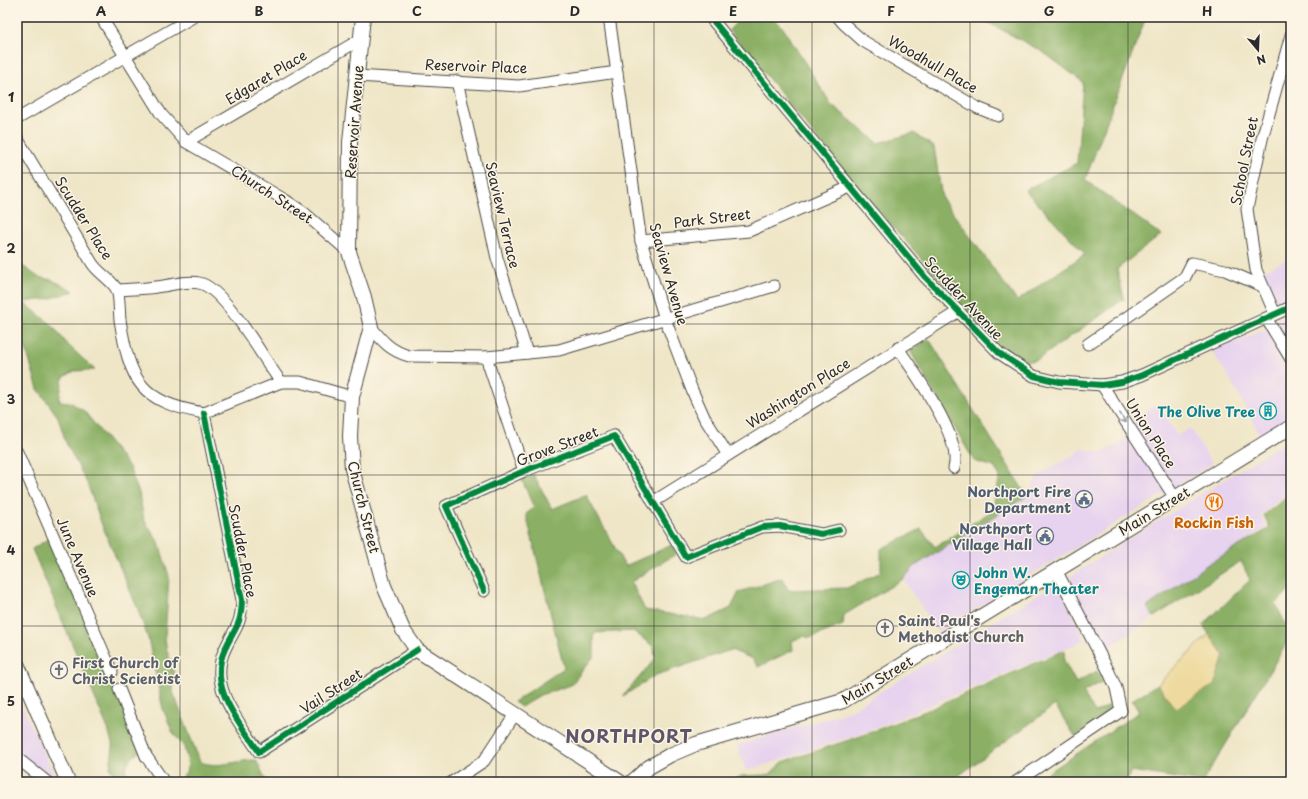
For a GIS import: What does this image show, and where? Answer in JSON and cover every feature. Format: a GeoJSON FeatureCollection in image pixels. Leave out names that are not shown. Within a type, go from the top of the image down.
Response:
{"type":"FeatureCollection","features":[{"type":"Feature","properties":{"kind":"main road","name":"Reservoir Avenue"},"geometry":{"type":"LineString","coordinates":[[350,252],[350,142],[363,17]]}},
{"type":"Feature","properties":{"kind":"main road","name":"Church Street"},"geometry":{"type":"LineString","coordinates":[[350,252],[364,297],[371,327],[352,397],[350,436],[352,469],[384,586],[400,625],[417,650],[620,782]]}},
{"type":"Feature","properties":{"kind":"main road","name":"Main Street"},"geometry":{"type":"LineString","coordinates":[[632,782],[650,767],[670,755],[696,744],[843,701],[1291,427]]}},
{"type":"Feature","properties":{"kind":"main road"},"geometry":{"type":"LineString","coordinates":[[17,664],[68,782]]}},
{"type":"Feature","properties":{"kind":"street","name":"Church Street"},"geometry":{"type":"LineString","coordinates":[[101,17],[124,57],[161,114],[186,142],[291,204],[350,252]]}},
{"type":"Feature","properties":{"kind":"street"},"geometry":{"type":"LineString","coordinates":[[17,119],[193,17]]}},
{"type":"Feature","properties":{"kind":"street","name":"Seaview Avenue"},"geometry":{"type":"LineString","coordinates":[[609,17],[640,241],[665,319],[697,404],[728,455]]}},
{"type":"Feature","properties":{"kind":"street","name":"Scudder Avenue"},"geometry":{"type":"LineString","coordinates":[[710,17],[925,277],[999,353],[1034,376],[1059,382],[1102,385],[1122,382],[1142,375],[1291,307]]}},
{"type":"Feature","properties":{"kind":"street","name":"Woodhull Place"},"geometry":{"type":"LineString","coordinates":[[838,17],[863,41],[978,108],[998,116]]}},
{"type":"Feature","properties":{"kind":"street","name":"School Street"},"geometry":{"type":"LineString","coordinates":[[1291,35],[1263,133],[1248,209],[1256,270],[1271,316],[1291,359]]}},
{"type":"Feature","properties":{"kind":"street","name":"Edgaret Place"},"geometry":{"type":"LineString","coordinates":[[186,142],[361,39]]}},
{"type":"Feature","properties":{"kind":"street","name":"Reservoir Place"},"geometry":{"type":"LineString","coordinates":[[358,76],[519,86],[617,72]]}},
{"type":"Feature","properties":{"kind":"street","name":"Seaview Terrace"},"geometry":{"type":"LineString","coordinates":[[457,81],[497,258],[528,353]]}},
{"type":"Feature","properties":{"kind":"street","name":"Scudder Place"},"geometry":{"type":"LineString","coordinates":[[17,138],[93,265],[117,290]]}},
{"type":"Feature","properties":{"kind":"street","name":"Park Street"},"geometry":{"type":"LineString","coordinates":[[640,241],[749,231],[850,188]]}},
{"type":"Feature","properties":{"kind":"street"},"geometry":{"type":"LineString","coordinates":[[1088,344],[1185,277],[1192,263],[1225,270],[1262,286]]}},
{"type":"Feature","properties":{"kind":"street"},"geometry":{"type":"LineString","coordinates":[[281,382],[267,364],[229,306],[214,290],[199,283],[182,283],[157,287],[117,290],[120,320],[129,362],[136,379],[147,392],[161,402],[178,409],[204,413],[281,382],[300,382],[352,397]]}},
{"type":"Feature","properties":{"kind":"street"},"geometry":{"type":"LineString","coordinates":[[371,327],[385,345],[397,353],[409,356],[486,357],[559,350],[774,286]]}},
{"type":"Feature","properties":{"kind":"street","name":"Washington Place"},"geometry":{"type":"LineString","coordinates":[[653,502],[959,311]]}},
{"type":"Feature","properties":{"kind":"street"},"geometry":{"type":"LineString","coordinates":[[898,348],[940,414],[955,453],[954,468]]}},
{"type":"Feature","properties":{"kind":"street"},"geometry":{"type":"LineString","coordinates":[[486,357],[524,471]]}},
{"type":"Feature","properties":{"kind":"street","name":"Union Place"},"geometry":{"type":"LineString","coordinates":[[1102,385],[1175,498]]}},
{"type":"Feature","properties":{"kind":"street","name":"Scudder Place"},"geometry":{"type":"LineString","coordinates":[[204,413],[242,600],[238,626],[224,650],[219,664],[219,683],[226,701],[259,752]]}},
{"type":"Feature","properties":{"kind":"street","name":"Grove Street"},"geometry":{"type":"LineString","coordinates":[[484,591],[446,506],[524,471],[614,436],[686,557],[762,527],[780,526],[821,534],[839,530]]}},
{"type":"Feature","properties":{"kind":"street","name":"June Avenue"},"geometry":{"type":"LineString","coordinates":[[17,452],[112,672]]}},
{"type":"Feature","properties":{"kind":"street"},"geometry":{"type":"LineString","coordinates":[[1016,782],[1121,711],[1116,688],[1109,672],[1056,570]]}},
{"type":"Feature","properties":{"kind":"street","name":"Vail Street"},"geometry":{"type":"LineString","coordinates":[[259,752],[417,650]]}},
{"type":"Feature","properties":{"kind":"street"},"geometry":{"type":"LineString","coordinates":[[119,689],[146,756],[164,782]]}},
{"type":"Feature","properties":{"kind":"street"},"geometry":{"type":"LineString","coordinates":[[452,782],[484,761],[515,714]]}},
{"type":"Feature","properties":{"kind":"street"},"geometry":{"type":"LineString","coordinates":[[17,758],[48,782]]}},
{"type":"Feature","properties":{"kind":"shaded area"},"geometry":{"type":"Polygon","coordinates":[[[1291,257],[1291,300],[1279,306],[1264,271],[1291,257]]]}},
{"type":"Feature","properties":{"kind":"shaded area"},"geometry":{"type":"Polygon","coordinates":[[[1291,314],[1291,352],[1273,322],[1291,314]]]}},
{"type":"Feature","properties":{"kind":"shaded area"},"geometry":{"type":"Polygon","coordinates":[[[1267,329],[1291,368],[1291,420],[1261,437],[1231,381],[1212,351],[1267,329]]]}},
{"type":"Feature","properties":{"kind":"shaded area"},"geometry":{"type":"Polygon","coordinates":[[[1158,404],[1177,436],[1190,428],[1212,464],[938,632],[903,579],[915,566],[1027,496],[1038,476],[1083,449],[1102,453],[1132,435],[1125,424],[1158,404]]]}},
{"type":"Feature","properties":{"kind":"shaded area"},"geometry":{"type":"Polygon","coordinates":[[[1291,438],[1291,490],[1261,515],[1267,527],[1147,607],[1154,617],[1103,651],[1069,577],[1291,438]]]}},
{"type":"Feature","properties":{"kind":"shaded area"},"geometry":{"type":"Polygon","coordinates":[[[1057,583],[1085,640],[866,732],[746,771],[737,745],[848,712],[1057,583]]]}},
{"type":"Feature","properties":{"kind":"shaded area"},"geometry":{"type":"Polygon","coordinates":[[[17,695],[56,779],[17,757],[17,695]]]}},
{"type":"Feature","properties":{"kind":"green space"},"geometry":{"type":"Polygon","coordinates":[[[742,17],[773,17],[783,28],[831,104],[878,143],[914,133],[934,147],[942,198],[1017,301],[1085,254],[1025,190],[1077,163],[1083,82],[1043,52],[978,17],[1146,17],[1085,180],[1161,235],[1117,269],[1124,299],[1037,360],[1026,361],[1010,355],[1001,348],[854,183],[729,30],[742,17]]]}},
{"type":"Feature","properties":{"kind":"green space"},"geometry":{"type":"Polygon","coordinates":[[[17,262],[38,277],[52,280],[74,291],[48,299],[23,302],[51,324],[68,345],[95,370],[74,371],[63,378],[59,401],[70,402],[84,411],[129,467],[139,493],[144,520],[159,543],[169,576],[165,638],[167,651],[174,671],[173,692],[200,762],[214,765],[256,760],[267,782],[178,782],[186,772],[188,763],[184,747],[172,731],[163,709],[148,638],[137,607],[102,525],[87,483],[66,443],[58,417],[38,389],[25,346],[17,332],[17,262]]]}},
{"type":"Feature","properties":{"kind":"green space"},"geometry":{"type":"Polygon","coordinates":[[[929,339],[1027,496],[915,566],[903,579],[844,615],[843,625],[810,638],[804,636],[792,641],[793,650],[758,667],[753,659],[731,650],[656,675],[623,696],[655,659],[654,647],[633,631],[594,633],[594,656],[571,685],[540,695],[521,707],[514,702],[564,668],[526,514],[534,508],[522,480],[534,475],[552,509],[586,495],[625,566],[672,545],[676,554],[631,582],[645,610],[706,620],[731,608],[739,592],[783,578],[788,590],[847,588],[881,572],[881,549],[921,529],[935,547],[992,511],[1000,476],[994,467],[974,461],[910,351],[929,339]]]}},
{"type":"Feature","properties":{"kind":"green space"},"geometry":{"type":"Polygon","coordinates":[[[1291,494],[1291,588],[1276,604],[1291,636],[1203,782],[1131,771],[1126,782],[1065,782],[1039,779],[1139,712],[1132,700],[1158,684],[1175,709],[1224,656],[1203,625],[1250,580],[1241,561],[1154,617],[1147,607],[1208,564],[1270,528],[1264,515],[1291,494]]]}},
{"type":"Feature","properties":{"kind":"green space"},"geometry":{"type":"Polygon","coordinates":[[[50,538],[141,750],[126,767],[127,782],[121,782],[110,768],[113,747],[108,729],[32,549],[50,538]]]}},
{"type":"Feature","properties":{"kind":"green space"},"geometry":{"type":"Polygon","coordinates":[[[1065,650],[1064,661],[1076,683],[1097,671],[1104,681],[1083,692],[1095,713],[1113,703],[1114,711],[1075,736],[1055,705],[950,782],[730,782],[741,776],[769,775],[783,762],[864,735],[933,708],[1065,650]]]}},
{"type":"Feature","properties":{"kind":"sand"},"geometry":{"type":"Polygon","coordinates":[[[1209,634],[1224,656],[1214,685],[1175,709],[1158,684],[1209,634]]]}},
{"type":"Feature","properties":{"kind":"cycle path"},"geometry":{"type":"LineString","coordinates":[[710,17],[925,277],[999,353],[1034,376],[1059,382],[1102,385],[1122,382],[1142,375],[1291,307]]}},
{"type":"Feature","properties":{"kind":"cycle path"},"geometry":{"type":"LineString","coordinates":[[204,413],[242,600],[239,622],[225,649],[220,663],[220,677],[228,703],[259,752],[417,650]]}},
{"type":"Feature","properties":{"kind":"cycle path"},"geometry":{"type":"LineString","coordinates":[[484,591],[446,506],[524,471],[614,436],[686,557],[762,527],[780,526],[821,534],[839,530]]}},
{"type":"Feature","properties":{"kind":"place","name":"The Olive Tree"},"geometry":{"type":"Point","coordinates":[1268,411]}},
{"type":"Feature","properties":{"kind":"place","name":"Northport Fire Department"},"geometry":{"type":"Point","coordinates":[1084,499]}},
{"type":"Feature","properties":{"kind":"place","name":"Rockin Fish"},"geometry":{"type":"Point","coordinates":[1214,502]}},
{"type":"Feature","properties":{"kind":"place","name":"Northport Village Hall"},"geometry":{"type":"Point","coordinates":[1045,536]}},
{"type":"Feature","properties":{"kind":"place","name":"John W. Engeman Theater"},"geometry":{"type":"Point","coordinates":[961,580]}},
{"type":"Feature","properties":{"kind":"place","name":"Saint Paul's Methodist Church"},"geometry":{"type":"Point","coordinates":[885,628]}},
{"type":"Feature","properties":{"kind":"place","name":"First Church of Christ Scientist"},"geometry":{"type":"Point","coordinates":[59,670]}},
{"type":"Feature","properties":{"kind":"district","name":"NORTHPORT"},"geometry":{"type":"Point","coordinates":[629,735]}}]}
